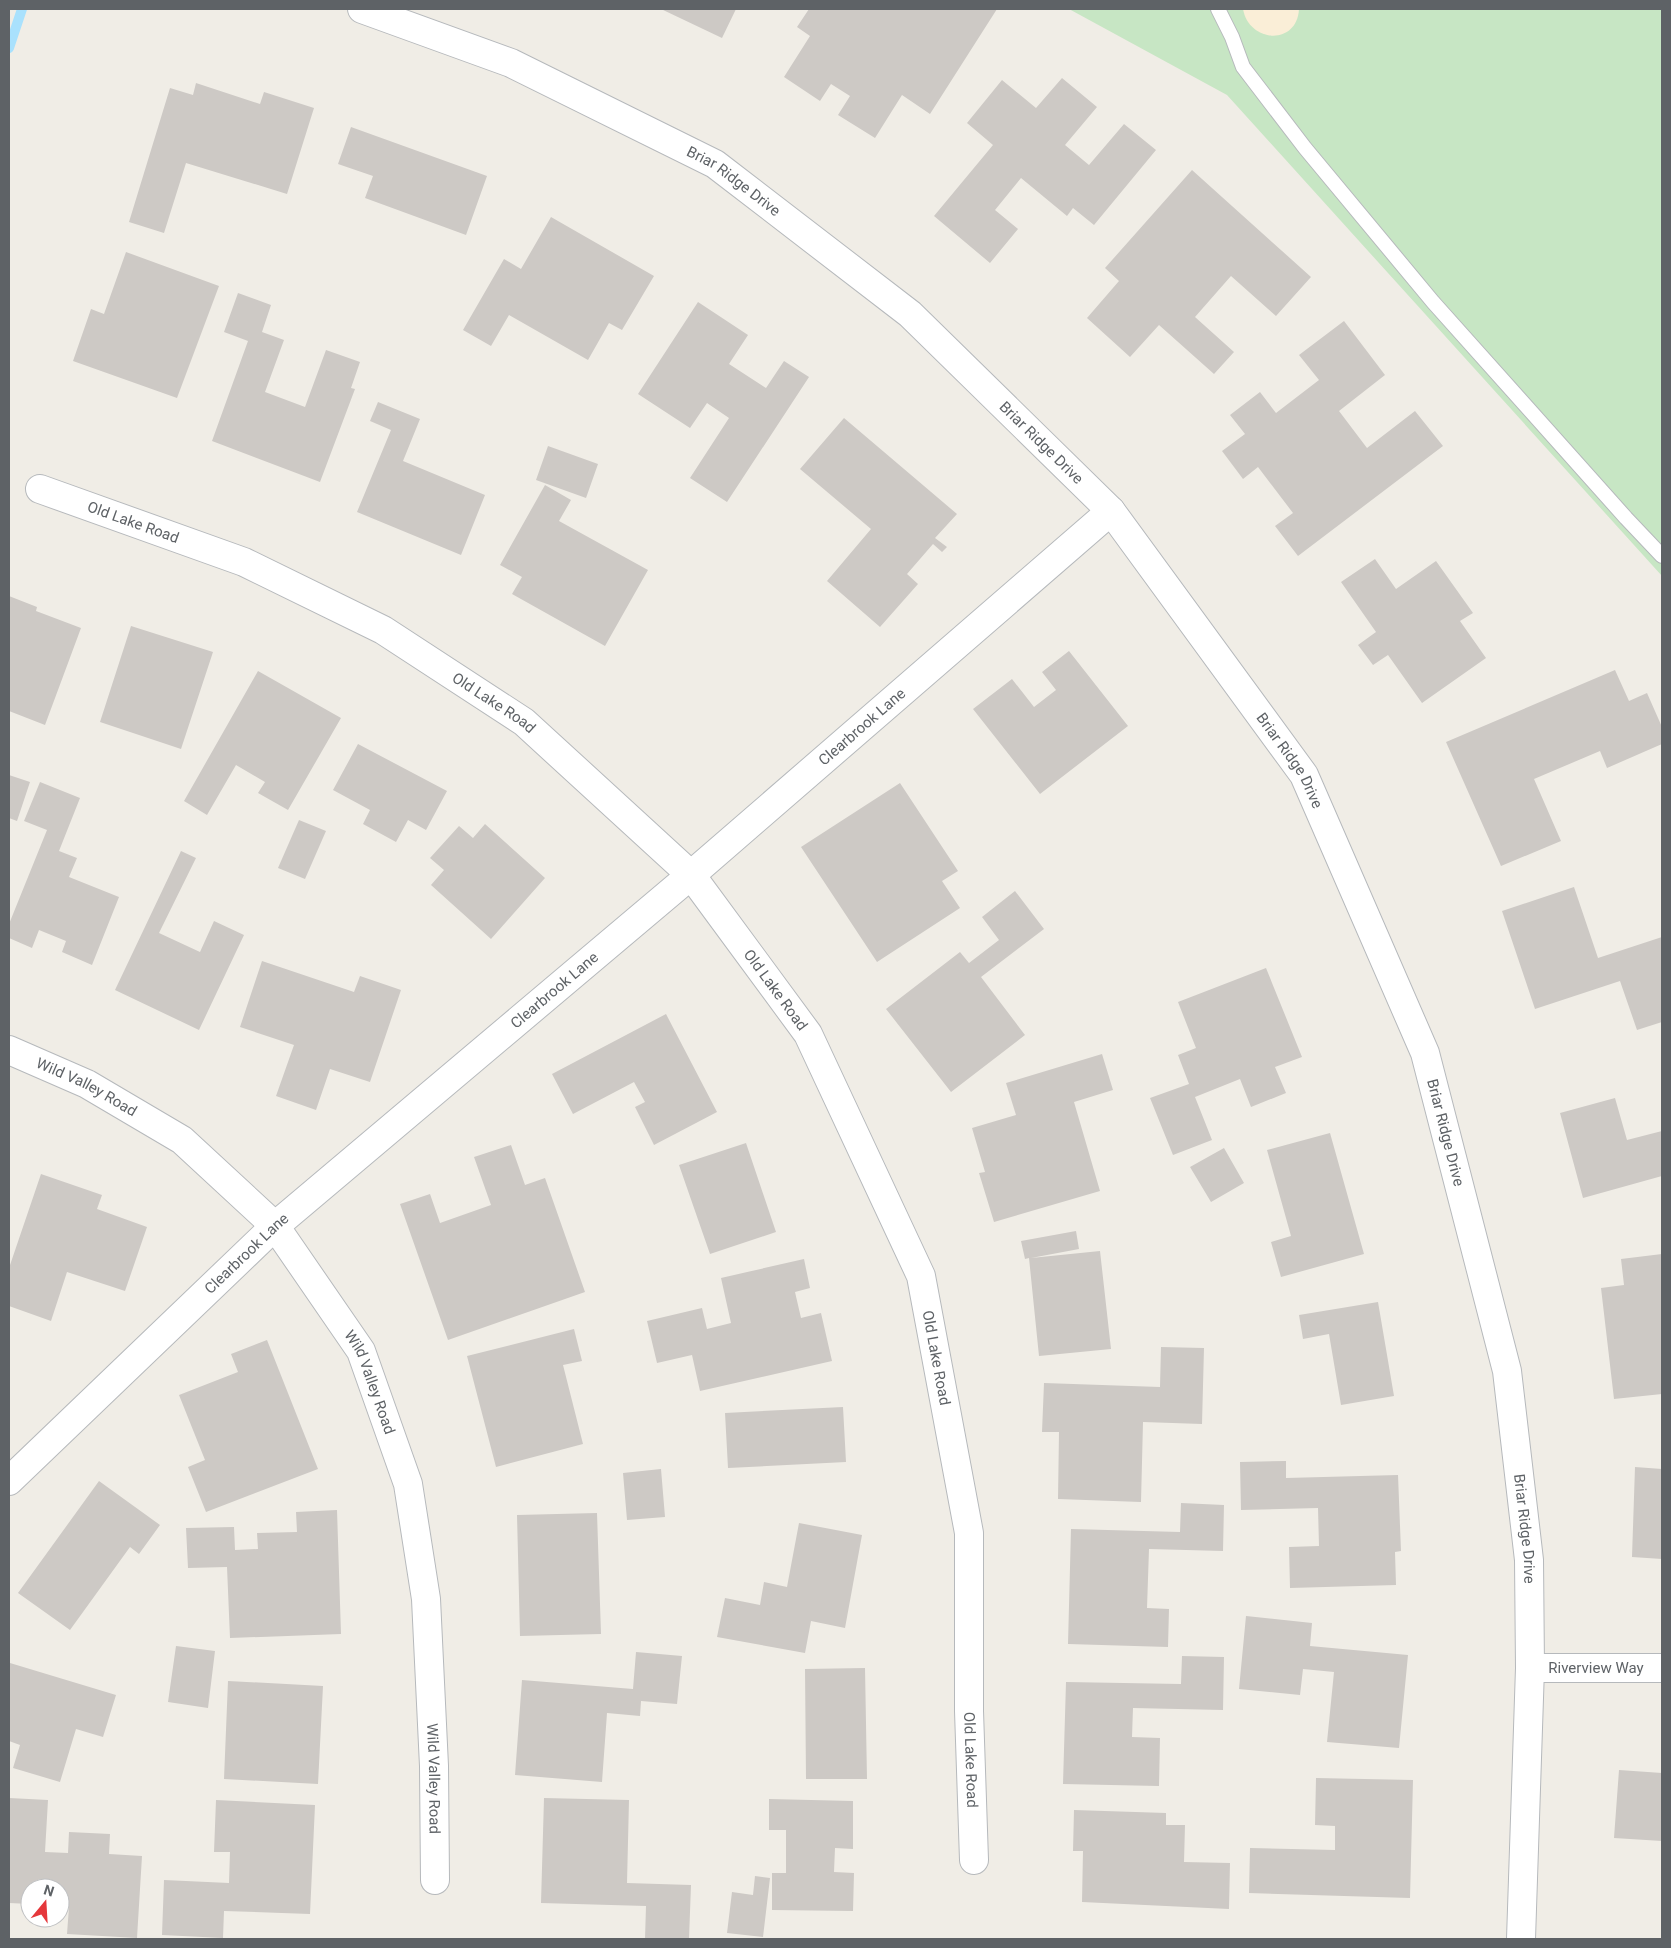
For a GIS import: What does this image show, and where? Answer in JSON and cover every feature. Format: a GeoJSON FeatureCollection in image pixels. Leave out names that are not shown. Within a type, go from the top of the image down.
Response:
{"type":"FeatureCollection","features":[{"type":"Feature","properties":{"kind":"street","name":"Briar Ridge Drive"},"geometry":{"type":"LineString","coordinates":[[362,9],[511,63],[715,164],[910,314],[1111,510],[1304,775],[1425,1053],[1506,1371],[1529,1560],[1530,1668],[1521,1939]]}},
{"type":"Feature","properties":{"kind":"street","name":"Old Lake Road"},"geometry":{"type":"LineString","coordinates":[[40,489],[244,562],[383,630],[524,722],[691,875],[808,1034],[921,1276],[969,1533],[969,1710],[974,1860]]}},
{"type":"Feature","properties":{"kind":"street","name":"Clearbrook Lane"},"geometry":{"type":"LineString","coordinates":[[9,1481],[275,1226],[691,875],[1111,510]]}},
{"type":"Feature","properties":{"kind":"street","name":"Wild Valley Road"},"geometry":{"type":"LineString","coordinates":[[9,1050],[87,1084],[182,1140],[275,1226],[361,1351],[408,1484],[426,1599],[434,1766],[435,1880]]}},
{"type":"Feature","properties":{"kind":"street","name":"Riverview Way"},"geometry":{"type":"LineString","coordinates":[[1530,1668],[1662,1668]]}},
{"type":"Feature","properties":{"kind":"lane"},"geometry":{"type":"LineString","coordinates":[[1218,9],[1232,37],[1243,67],[1305,148],[1433,302],[1662,556]]}},
{"type":"Feature","properties":{"kind":"green space"},"geometry":{"type":"Polygon","coordinates":[[[1069,9],[1662,9],[1662,576],[1227,95],[1069,9]]]}},
{"type":"Feature","properties":{"kind":"sand"},"geometry":{"type":"Polygon","coordinates":[[[1243,9],[1299,9],[1296,21],[1290,29],[1282,34],[1272,36],[1254,29],[1247,20],[1243,9]]]}},
{"type":"Feature","properties":{"kind":"building"},"geometry":{"type":"Polygon","coordinates":[[[661,9],[736,9],[722,38],[661,9]]]}},
{"type":"Feature","properties":{"kind":"building"},"geometry":{"type":"Polygon","coordinates":[[[809,9],[997,9],[930,114],[902,95],[875,138],[838,115],[850,96],[831,84],[820,101],[784,77],[810,36],[797,27],[809,9]]]}},
{"type":"Feature","properties":{"kind":"building"},"geometry":{"type":"Polygon","coordinates":[[[1062,78],[1097,107],[1065,145],[1089,165],[1124,124],[1156,150],[1094,225],[1073,208],[1067,216],[1021,178],[995,210],[1018,229],[990,263],[934,216],[993,145],[967,123],[1002,80],[1036,108],[1062,78]]]}},
{"type":"Feature","properties":{"kind":"building"},"geometry":{"type":"Polygon","coordinates":[[[196,83],[260,104],[264,92],[314,108],[287,194],[186,163],[164,233],[129,222],[170,88],[193,95],[196,83]]]}},
{"type":"Feature","properties":{"kind":"building"},"geometry":{"type":"Polygon","coordinates":[[[351,127],[487,176],[466,235],[365,198],[373,176],[338,164],[351,127]]]}},
{"type":"Feature","properties":{"kind":"building"},"geometry":{"type":"Polygon","coordinates":[[[1192,170],[1311,277],[1276,316],[1231,276],[1195,317],[1234,352],[1214,374],[1159,325],[1130,357],[1087,318],[1119,281],[1105,268],[1192,170]]]}},
{"type":"Feature","properties":{"kind":"building"},"geometry":{"type":"Polygon","coordinates":[[[551,217],[654,276],[622,330],[609,323],[588,360],[509,315],[491,346],[463,330],[504,259],[521,269],[551,217]]]}},
{"type":"Feature","properties":{"kind":"building"},"geometry":{"type":"Polygon","coordinates":[[[126,252],[219,286],[177,398],[73,361],[91,309],[104,314],[126,252]]]}},
{"type":"Feature","properties":{"kind":"building"},"geometry":{"type":"Polygon","coordinates":[[[238,293],[271,305],[262,332],[284,340],[265,392],[305,407],[326,350],[360,362],[351,388],[355,389],[320,482],[212,441],[248,341],[224,332],[238,293]]]}},
{"type":"Feature","properties":{"kind":"building"},"geometry":{"type":"Polygon","coordinates":[[[698,302],[748,335],[729,364],[766,388],[784,361],[809,377],[727,502],[690,478],[729,418],[707,403],[690,428],[638,394],[698,302]]]}},
{"type":"Feature","properties":{"kind":"building"},"geometry":{"type":"Polygon","coordinates":[[[1344,321],[1385,375],[1339,411],[1367,448],[1415,411],[1443,446],[1298,556],[1275,526],[1293,513],[1258,467],[1243,479],[1222,451],[1245,434],[1230,415],[1260,392],[1276,413],[1319,380],[1299,355],[1344,321]]]}},
{"type":"Feature","properties":{"kind":"building"},"geometry":{"type":"Polygon","coordinates":[[[378,402],[420,419],[403,461],[485,495],[461,555],[357,512],[391,430],[370,421],[378,402]]]}},
{"type":"Feature","properties":{"kind":"building"},"geometry":{"type":"Polygon","coordinates":[[[844,418],[957,514],[935,538],[947,547],[942,552],[933,544],[907,574],[918,584],[880,627],[827,581],[871,529],[800,469],[844,418]]]}},
{"type":"Feature","properties":{"kind":"building"},"geometry":{"type":"Polygon","coordinates":[[[548,446],[598,464],[586,498],[536,480],[548,446]]]}},
{"type":"Feature","properties":{"kind":"building"},"geometry":{"type":"Polygon","coordinates":[[[545,485],[571,500],[559,521],[648,570],[605,646],[512,594],[522,577],[500,565],[545,485]]]}},
{"type":"Feature","properties":{"kind":"building"},"geometry":{"type":"Polygon","coordinates":[[[1375,559],[1396,589],[1436,561],[1473,613],[1460,621],[1486,658],[1422,703],[1388,655],[1373,665],[1358,645],[1376,632],[1341,582],[1375,559]]]}},
{"type":"Feature","properties":{"kind":"building"},"geometry":{"type":"Polygon","coordinates":[[[9,596],[37,607],[36,611],[81,628],[45,725],[9,711],[9,596]]]}},
{"type":"Feature","properties":{"kind":"building"},"geometry":{"type":"Polygon","coordinates":[[[131,626],[213,652],[181,749],[100,722],[131,626]]]}},
{"type":"Feature","properties":{"kind":"building"},"geometry":{"type":"Polygon","coordinates":[[[1069,651],[1128,726],[1040,794],[973,709],[1012,679],[1034,707],[1056,690],[1042,672],[1069,651]]]}},
{"type":"Feature","properties":{"kind":"building"},"geometry":{"type":"Polygon","coordinates":[[[1615,670],[1629,701],[1647,693],[1662,727],[1662,744],[1607,768],[1600,751],[1534,779],[1561,841],[1501,866],[1446,742],[1615,670]]]}},
{"type":"Feature","properties":{"kind":"building"},"geometry":{"type":"Polygon","coordinates":[[[258,671],[341,718],[288,810],[258,793],[265,782],[236,765],[207,815],[184,801],[258,671]]]}},
{"type":"Feature","properties":{"kind":"building"},"geometry":{"type":"Polygon","coordinates":[[[358,744],[447,791],[426,830],[408,820],[396,842],[363,824],[370,810],[333,790],[358,744]]]}},
{"type":"Feature","properties":{"kind":"building"},"geometry":{"type":"Polygon","coordinates":[[[9,775],[30,782],[17,821],[9,818],[9,775]]]}},
{"type":"Feature","properties":{"kind":"building"},"geometry":{"type":"Polygon","coordinates":[[[40,782],[80,798],[59,851],[77,858],[69,877],[119,897],[92,965],[62,952],[66,941],[39,930],[32,948],[9,938],[9,924],[47,830],[24,821],[40,782]]]}},
{"type":"Feature","properties":{"kind":"building"},"geometry":{"type":"Polygon","coordinates":[[[900,783],[958,871],[942,881],[960,908],[877,962],[801,847],[900,783]]]}},
{"type":"Feature","properties":{"kind":"building"},"geometry":{"type":"Polygon","coordinates":[[[299,820],[326,831],[305,879],[278,868],[299,820]]]}},
{"type":"Feature","properties":{"kind":"building"},"geometry":{"type":"Polygon","coordinates":[[[485,824],[545,878],[491,939],[431,885],[444,870],[430,858],[459,826],[473,838],[485,824]]]}},
{"type":"Feature","properties":{"kind":"building"},"geometry":{"type":"Polygon","coordinates":[[[181,851],[196,858],[159,933],[200,952],[214,921],[244,935],[199,1030],[115,990],[181,851]]]}},
{"type":"Feature","properties":{"kind":"building"},"geometry":{"type":"Polygon","coordinates":[[[1574,887],[1598,958],[1662,937],[1662,1022],[1637,1030],[1620,981],[1535,1009],[1502,911],[1574,887]]]}},
{"type":"Feature","properties":{"kind":"building"},"geometry":{"type":"Polygon","coordinates":[[[1015,891],[1044,929],[981,977],[1025,1035],[951,1092],[886,1009],[960,952],[969,963],[999,940],[982,917],[1015,891]]]}},
{"type":"Feature","properties":{"kind":"building"},"geometry":{"type":"Polygon","coordinates":[[[262,961],[354,992],[360,976],[401,990],[370,1082],[330,1069],[316,1110],[276,1096],[294,1045],[240,1027],[262,961]]]}},
{"type":"Feature","properties":{"kind":"building"},"geometry":{"type":"Polygon","coordinates":[[[1266,968],[1302,1057],[1275,1067],[1286,1093],[1251,1107],[1240,1079],[1195,1097],[1212,1140],[1173,1155],[1150,1098],[1189,1084],[1178,1055],[1196,1048],[1178,1002],[1266,968]]]}},
{"type":"Feature","properties":{"kind":"building"},"geometry":{"type":"Polygon","coordinates":[[[666,1014],[717,1112],[654,1145],[635,1107],[645,1102],[634,1082],[573,1114],[552,1074],[666,1014]]]}},
{"type":"Feature","properties":{"kind":"building"},"geometry":{"type":"Polygon","coordinates":[[[1102,1054],[1113,1090],[1074,1102],[1100,1191],[994,1222],[979,1173],[985,1172],[972,1128],[1016,1115],[1006,1083],[1102,1054]]]}},
{"type":"Feature","properties":{"kind":"building"},"geometry":{"type":"Polygon","coordinates":[[[1615,1098],[1627,1140],[1662,1131],[1662,1176],[1583,1198],[1560,1113],[1615,1098]]]}},
{"type":"Feature","properties":{"kind":"building"},"geometry":{"type":"Polygon","coordinates":[[[1330,1133],[1364,1254],[1281,1277],[1271,1242],[1291,1236],[1267,1150],[1330,1133]]]}},
{"type":"Feature","properties":{"kind":"building"},"geometry":{"type":"Polygon","coordinates":[[[746,1143],[776,1232],[710,1254],[679,1165],[746,1143]]]}},
{"type":"Feature","properties":{"kind":"building"},"geometry":{"type":"Polygon","coordinates":[[[511,1145],[525,1185],[545,1178],[585,1292],[448,1340],[400,1204],[430,1194],[440,1223],[491,1205],[474,1157],[511,1145]]]}},
{"type":"Feature","properties":{"kind":"building"},"geometry":{"type":"Polygon","coordinates":[[[1224,1148],[1244,1183],[1211,1202],[1190,1167],[1224,1148]]]}},
{"type":"Feature","properties":{"kind":"building"},"geometry":{"type":"Polygon","coordinates":[[[41,1174],[102,1195],[97,1209],[147,1227],[125,1291],[67,1272],[51,1321],[9,1306],[9,1268],[41,1174]]]}},
{"type":"Feature","properties":{"kind":"building"},"geometry":{"type":"Polygon","coordinates":[[[1076,1231],[1079,1249],[1031,1258],[1100,1251],[1111,1349],[1039,1356],[1029,1258],[1025,1259],[1021,1241],[1076,1231]]]}},
{"type":"Feature","properties":{"kind":"building"},"geometry":{"type":"Polygon","coordinates":[[[1662,1254],[1662,1394],[1614,1399],[1601,1288],[1624,1285],[1621,1259],[1662,1254]]]}},
{"type":"Feature","properties":{"kind":"building"},"geometry":{"type":"Polygon","coordinates":[[[804,1259],[810,1288],[795,1292],[801,1318],[821,1313],[832,1361],[700,1391],[692,1355],[657,1363],[647,1321],[702,1308],[707,1329],[731,1323],[721,1278],[804,1259]]]}},
{"type":"Feature","properties":{"kind":"building"},"geometry":{"type":"Polygon","coordinates":[[[1378,1302],[1394,1396],[1341,1405],[1329,1334],[1303,1339],[1299,1315],[1378,1302]]]}},
{"type":"Feature","properties":{"kind":"building"},"geometry":{"type":"Polygon","coordinates":[[[574,1329],[582,1361],[563,1365],[583,1444],[496,1467],[467,1356],[574,1329]]]}},
{"type":"Feature","properties":{"kind":"building"},"geometry":{"type":"Polygon","coordinates":[[[267,1340],[318,1469],[206,1512],[188,1467],[205,1460],[179,1395],[238,1372],[231,1354],[267,1340]]]}},
{"type":"Feature","properties":{"kind":"building"},"geometry":{"type":"Polygon","coordinates":[[[1161,1347],[1204,1348],[1202,1424],[1143,1422],[1141,1502],[1058,1499],[1059,1432],[1042,1432],[1044,1383],[1160,1387],[1161,1347]]]}},
{"type":"Feature","properties":{"kind":"building"},"geometry":{"type":"Polygon","coordinates":[[[843,1407],[846,1462],[728,1468],[725,1413],[843,1407]]]}},
{"type":"Feature","properties":{"kind":"building"},"geometry":{"type":"Polygon","coordinates":[[[1286,1461],[1286,1478],[1398,1475],[1401,1551],[1395,1552],[1396,1585],[1290,1588],[1289,1547],[1319,1546],[1318,1508],[1241,1510],[1240,1462],[1286,1461]]]}},
{"type":"Feature","properties":{"kind":"building"},"geometry":{"type":"Polygon","coordinates":[[[1635,1467],[1662,1469],[1662,1559],[1632,1557],[1635,1467]]]}},
{"type":"Feature","properties":{"kind":"building"},"geometry":{"type":"Polygon","coordinates":[[[661,1469],[665,1517],[627,1520],[623,1473],[661,1469]]]}},
{"type":"Feature","properties":{"kind":"building"},"geometry":{"type":"Polygon","coordinates":[[[99,1481],[160,1525],[139,1554],[130,1547],[70,1630],[18,1593],[99,1481]]]}},
{"type":"Feature","properties":{"kind":"building"},"geometry":{"type":"Polygon","coordinates":[[[1181,1503],[1224,1505],[1223,1551],[1149,1549],[1147,1608],[1169,1609],[1168,1647],[1068,1644],[1071,1529],[1180,1532],[1181,1503]]]}},
{"type":"Feature","properties":{"kind":"building"},"geometry":{"type":"Polygon","coordinates":[[[337,1510],[341,1634],[230,1638],[227,1567],[188,1568],[186,1528],[234,1527],[235,1550],[258,1549],[257,1533],[297,1532],[296,1512],[337,1510]]]}},
{"type":"Feature","properties":{"kind":"building"},"geometry":{"type":"Polygon","coordinates":[[[597,1513],[601,1634],[520,1636],[517,1515],[597,1513]]]}},
{"type":"Feature","properties":{"kind":"building"},"geometry":{"type":"Polygon","coordinates":[[[799,1523],[862,1535],[845,1628],[811,1621],[805,1653],[717,1637],[725,1598],[760,1605],[764,1582],[787,1587],[799,1523]]]}},
{"type":"Feature","properties":{"kind":"building"},"geometry":{"type":"Polygon","coordinates":[[[1246,1616],[1312,1623],[1310,1646],[1408,1655],[1399,1748],[1327,1742],[1334,1672],[1303,1669],[1300,1695],[1239,1689],[1246,1616]]]}},
{"type":"Feature","properties":{"kind":"building"},"geometry":{"type":"Polygon","coordinates":[[[176,1646],[215,1651],[208,1708],[168,1702],[176,1646]]]}},
{"type":"Feature","properties":{"kind":"building"},"geometry":{"type":"Polygon","coordinates":[[[636,1652],[682,1656],[677,1704],[641,1701],[640,1716],[607,1713],[602,1782],[515,1775],[522,1680],[633,1689],[636,1652]]]}},
{"type":"Feature","properties":{"kind":"building"},"geometry":{"type":"Polygon","coordinates":[[[1182,1656],[1224,1657],[1223,1710],[1133,1708],[1132,1737],[1160,1738],[1159,1786],[1063,1784],[1066,1682],[1181,1684],[1182,1656]]]}},
{"type":"Feature","properties":{"kind":"building"},"geometry":{"type":"Polygon","coordinates":[[[10,1663],[116,1695],[103,1737],[76,1729],[60,1782],[13,1768],[20,1745],[9,1741],[10,1663]]]}},
{"type":"Feature","properties":{"kind":"building"},"geometry":{"type":"Polygon","coordinates":[[[865,1668],[867,1779],[806,1779],[805,1669],[865,1668]]]}},
{"type":"Feature","properties":{"kind":"building"},"geometry":{"type":"Polygon","coordinates":[[[228,1681],[323,1686],[318,1784],[224,1779],[228,1681]]]}},
{"type":"Feature","properties":{"kind":"building"},"geometry":{"type":"Polygon","coordinates":[[[1619,1770],[1662,1773],[1662,1841],[1614,1838],[1619,1770]]]}},
{"type":"Feature","properties":{"kind":"building"},"geometry":{"type":"Polygon","coordinates":[[[1316,1778],[1413,1780],[1410,1898],[1249,1893],[1250,1848],[1335,1850],[1335,1826],[1315,1825],[1316,1778]]]}},
{"type":"Feature","properties":{"kind":"building"},"geometry":{"type":"Polygon","coordinates":[[[9,1798],[48,1800],[45,1852],[68,1853],[69,1832],[110,1834],[109,1854],[142,1856],[137,1938],[67,1934],[67,1928],[70,1928],[70,1878],[20,1878],[20,1904],[9,1903],[9,1798]]]}},
{"type":"Feature","properties":{"kind":"building"},"geometry":{"type":"Polygon","coordinates":[[[544,1798],[629,1800],[627,1883],[691,1885],[689,1939],[645,1939],[646,1906],[541,1903],[544,1798]]]}},
{"type":"Feature","properties":{"kind":"building"},"geometry":{"type":"Polygon","coordinates":[[[769,1799],[853,1801],[853,1849],[835,1848],[834,1872],[854,1873],[853,1911],[772,1910],[772,1873],[786,1873],[786,1830],[769,1830],[769,1799]]]}},
{"type":"Feature","properties":{"kind":"building"},"geometry":{"type":"Polygon","coordinates":[[[216,1800],[315,1805],[310,1914],[224,1911],[223,1938],[162,1935],[164,1880],[229,1883],[230,1852],[214,1852],[216,1800]]]}},
{"type":"Feature","properties":{"kind":"building"},"geometry":{"type":"Polygon","coordinates":[[[1074,1810],[1166,1813],[1166,1825],[1185,1825],[1184,1862],[1230,1863],[1229,1909],[1082,1902],[1083,1851],[1073,1851],[1074,1810]]]}},
{"type":"Feature","properties":{"kind":"building"},"geometry":{"type":"Polygon","coordinates":[[[755,1876],[770,1878],[763,1937],[727,1933],[732,1892],[753,1895],[755,1876]]]}},
{"type":"Feature","properties":{"kind":"waterway"},"geometry":{"type":"LineString","coordinates":[[9,48],[22,9]]}}]}
